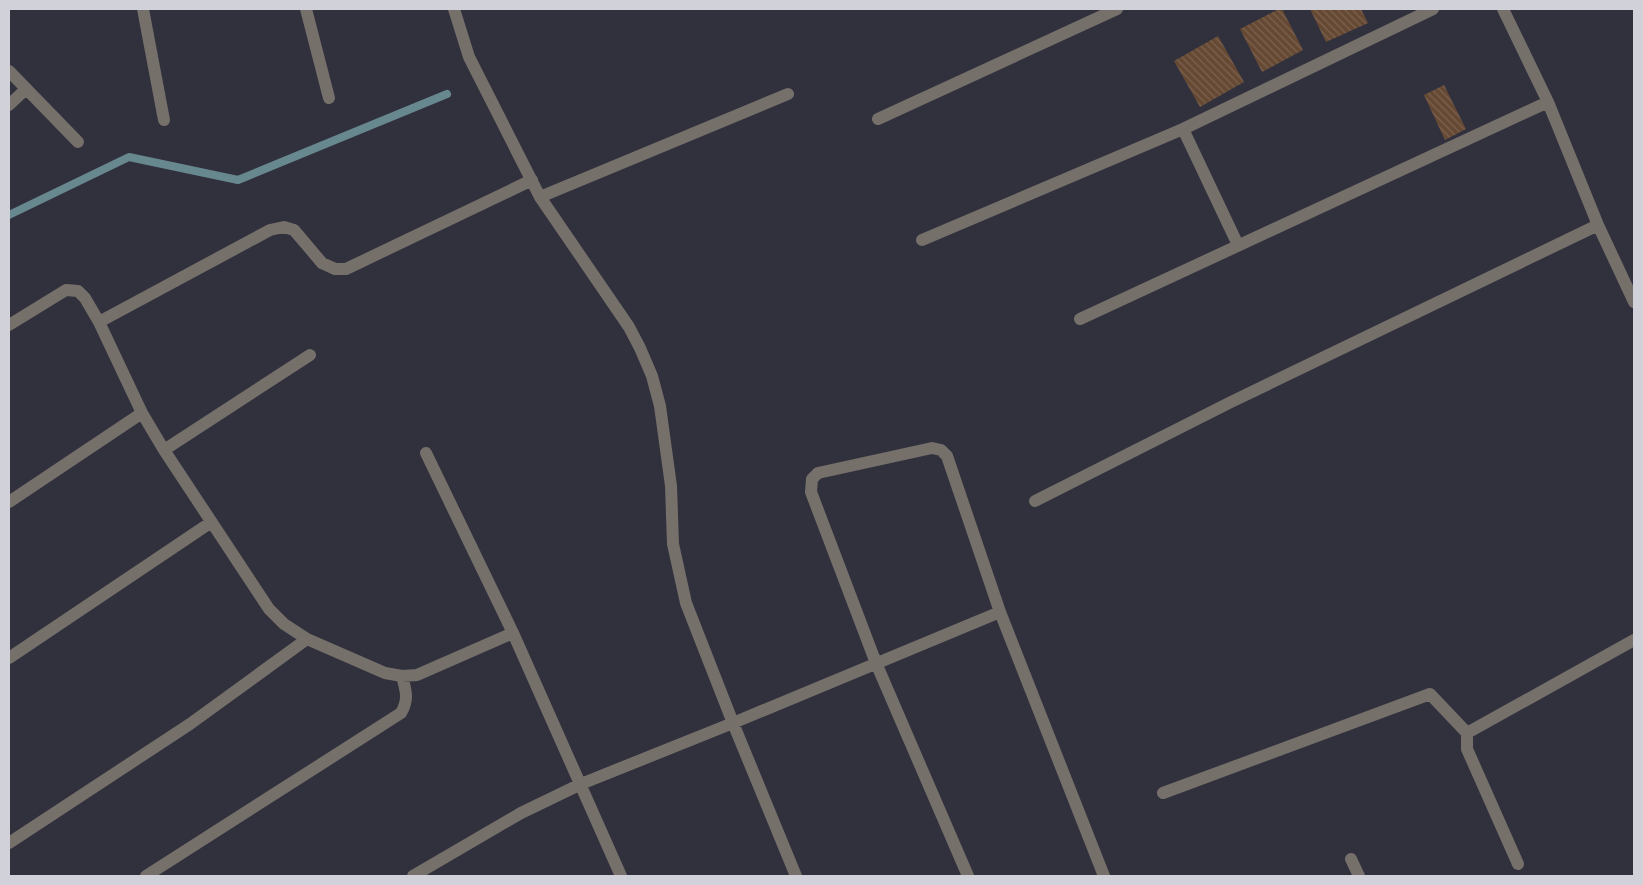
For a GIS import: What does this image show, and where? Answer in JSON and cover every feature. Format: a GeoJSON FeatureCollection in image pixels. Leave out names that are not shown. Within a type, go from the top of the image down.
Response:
{"type":"FeatureCollection","features":[{"type":"Feature","properties":{"kind":"street"},"geometry":{"type":"LineString","coordinates":[[143,9],[164,120]]}},
{"type":"Feature","properties":{"kind":"street"},"geometry":{"type":"LineString","coordinates":[[306,9],[329,98]]}},
{"type":"Feature","properties":{"kind":"street"},"geometry":{"type":"LineString","coordinates":[[454,9],[469,57],[540,197],[629,327],[652,376],[660,406],[671,486],[674,544],[686,603],[796,876]]}},
{"type":"Feature","properties":{"kind":"street"},"geometry":{"type":"LineString","coordinates":[[878,119],[1117,9]]}},
{"type":"Feature","properties":{"kind":"street"},"geometry":{"type":"LineString","coordinates":[[922,240],[1183,129],[1433,9]]}},
{"type":"Feature","properties":{"kind":"street"},"geometry":{"type":"LineString","coordinates":[[1503,9],[1548,102],[1598,225],[1634,302]]}},
{"type":"Feature","properties":{"kind":"street"},"geometry":{"type":"LineString","coordinates":[[9,71],[78,142]]}},
{"type":"Feature","properties":{"kind":"street"},"geometry":{"type":"LineString","coordinates":[[9,105],[26,89]]}},
{"type":"Feature","properties":{"kind":"street"},"geometry":{"type":"LineString","coordinates":[[540,197],[788,94]]}},
{"type":"Feature","properties":{"kind":"street"},"geometry":{"type":"LineString","coordinates":[[1080,319],[1548,102]]}},
{"type":"Feature","properties":{"kind":"street"},"geometry":{"type":"LineString","coordinates":[[1183,129],[1238,245]]}},
{"type":"Feature","properties":{"kind":"street"},"geometry":{"type":"LineString","coordinates":[[99,322],[270,230],[284,227],[294,230],[322,262],[334,269],[346,268],[532,180]]}},
{"type":"Feature","properties":{"kind":"street"},"geometry":{"type":"LineString","coordinates":[[1035,501],[1240,397],[1598,225]]}},
{"type":"Feature","properties":{"kind":"street"},"geometry":{"type":"LineString","coordinates":[[9,325],[66,290],[78,292],[85,298],[99,322],[142,413],[210,523],[269,608],[284,624],[307,640],[385,673],[402,676],[417,675],[512,634]]}},
{"type":"Feature","properties":{"kind":"street"},"geometry":{"type":"LineString","coordinates":[[164,450],[310,355]]}},
{"type":"Feature","properties":{"kind":"street"},"geometry":{"type":"LineString","coordinates":[[9,502],[142,413]]}},
{"type":"Feature","properties":{"kind":"street"},"geometry":{"type":"LineString","coordinates":[[968,876],[876,664],[811,492],[812,479],[818,473],[932,448],[940,450],[946,456],[1000,612],[1104,876]]}},
{"type":"Feature","properties":{"kind":"street"},"geometry":{"type":"LineString","coordinates":[[426,453],[512,634],[621,876]]}},
{"type":"Feature","properties":{"kind":"street"},"geometry":{"type":"LineString","coordinates":[[9,658],[210,523]]}},
{"type":"Feature","properties":{"kind":"street"},"geometry":{"type":"LineString","coordinates":[[414,876],[428,873],[521,813],[581,784],[1000,612]]}},
{"type":"Feature","properties":{"kind":"street"},"geometry":{"type":"LineString","coordinates":[[9,843],[190,724],[307,640]]}},
{"type":"Feature","properties":{"kind":"street"},"geometry":{"type":"LineString","coordinates":[[1467,733],[1634,640]]}},
{"type":"Feature","properties":{"kind":"street"},"geometry":{"type":"LineString","coordinates":[[146,876],[401,713],[406,704],[408,694],[402,676]]}},
{"type":"Feature","properties":{"kind":"street"},"geometry":{"type":"LineString","coordinates":[[1162,793],[1430,694],[1467,733],[1467,748],[1518,864]]}},
{"type":"Feature","properties":{"kind":"street"},"geometry":{"type":"LineString","coordinates":[[1351,859],[1359,876]]}},
{"type":"Feature","properties":{"kind":"building"},"geometry":{"type":"Polygon","coordinates":[[[1282,9],[1303,50],[1262,72],[1240,29],[1282,9]]]}},
{"type":"Feature","properties":{"kind":"building"},"geometry":{"type":"Polygon","coordinates":[[[1310,9],[1361,9],[1368,23],[1326,42],[1310,9]]]}},
{"type":"Feature","properties":{"kind":"building"},"geometry":{"type":"Polygon","coordinates":[[[1218,36],[1244,82],[1200,107],[1174,61],[1218,36]]]}},
{"type":"Feature","properties":{"kind":"building"},"geometry":{"type":"Polygon","coordinates":[[[1444,85],[1466,129],[1445,140],[1424,95],[1444,85]]]}},
{"type":"Feature","properties":{"kind":"waterway"},"geometry":{"type":"LineString","coordinates":[[9,215],[129,157],[238,180],[447,94]]}}]}
